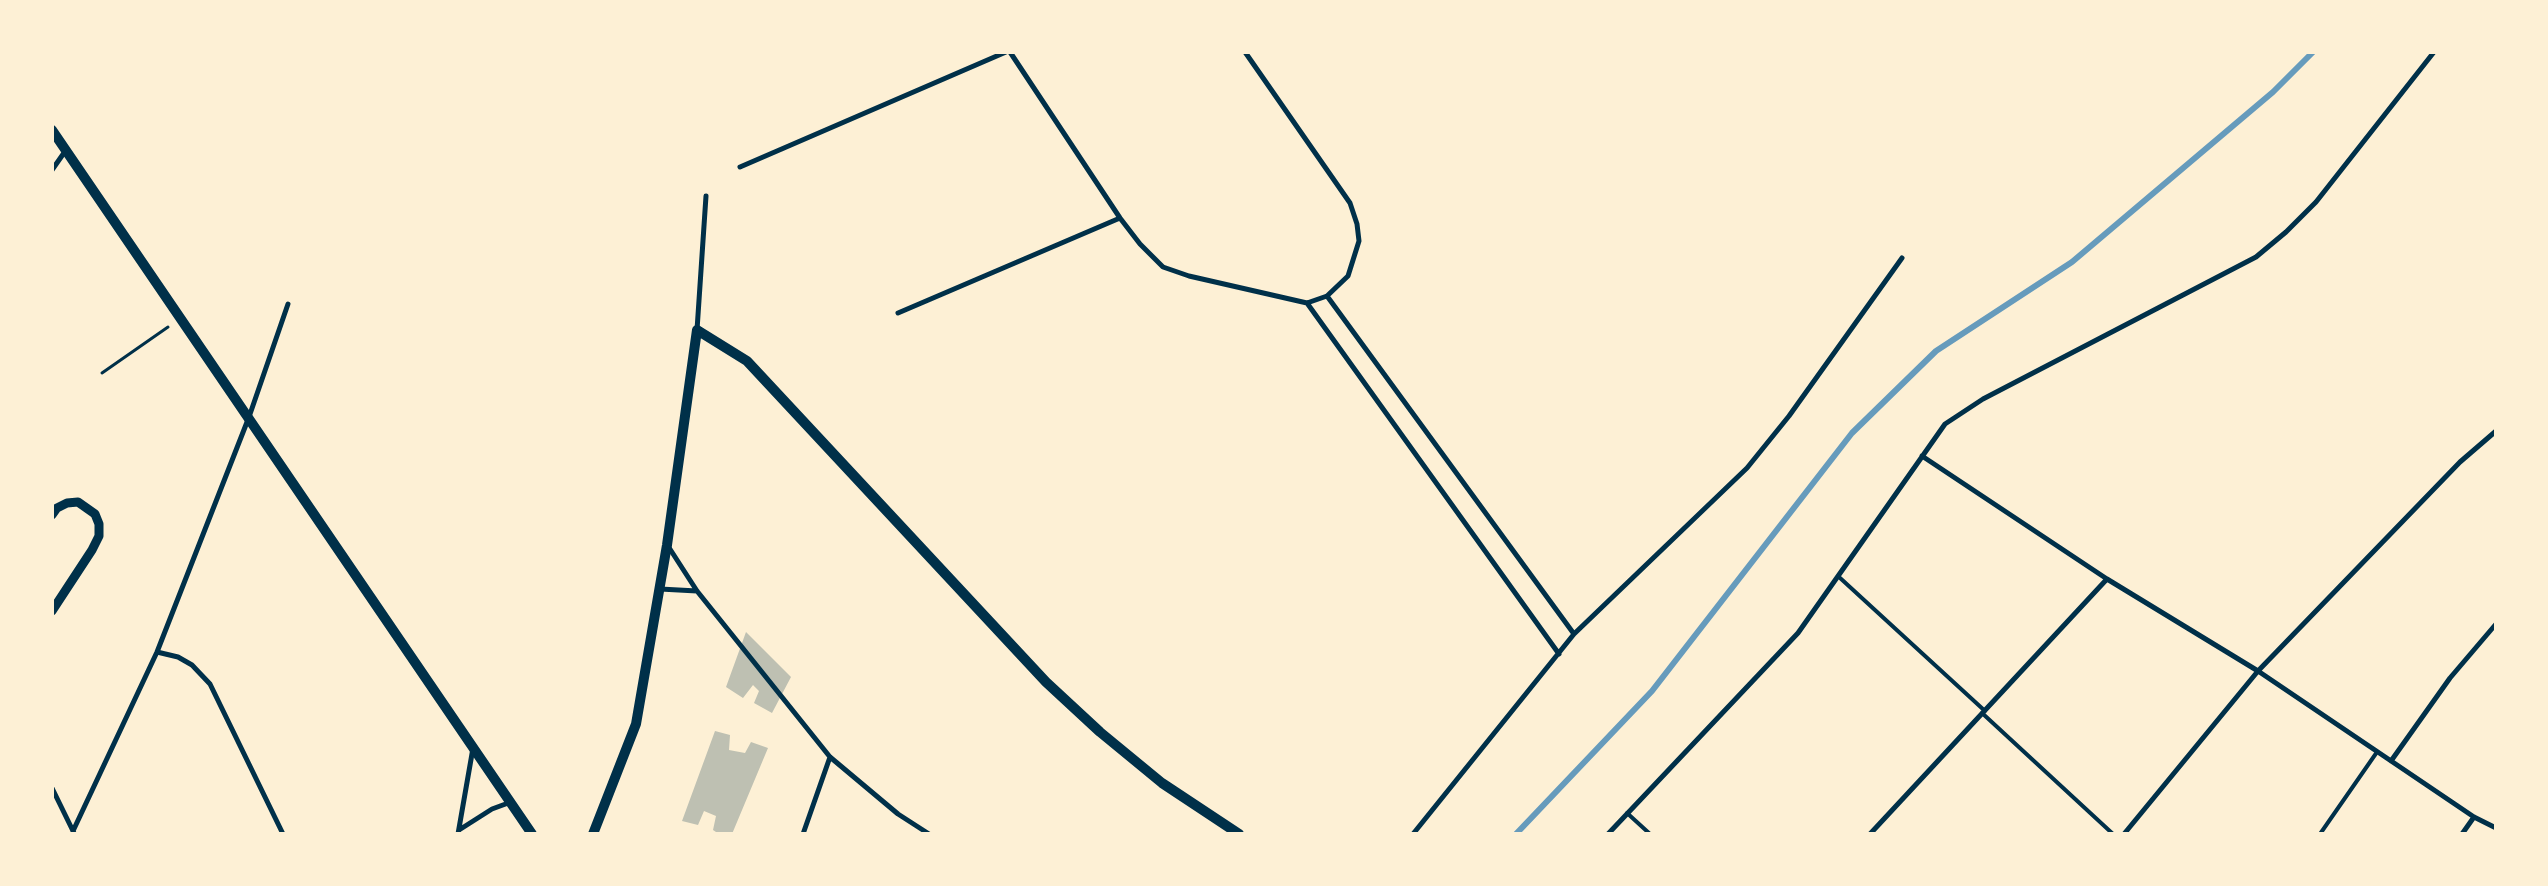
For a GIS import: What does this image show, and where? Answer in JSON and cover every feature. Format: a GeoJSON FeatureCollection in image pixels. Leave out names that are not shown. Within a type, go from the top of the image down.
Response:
{"type":"FeatureCollection","features":[{"type":"Feature","properties":{"kind":"main road"},"geometry":{"type":"LineString","coordinates":[[52,130],[532,834]]}},
{"type":"Feature","properties":{"kind":"main road"},"geometry":{"type":"LineString","coordinates":[[593,834],[636,724],[667,545],[697,330],[747,361],[1046,682],[1162,783],[1240,834]]}},
{"type":"Feature","properties":{"kind":"street"},"geometry":{"type":"LineString","coordinates":[[740,167],[1006,52]]}},
{"type":"Feature","properties":{"kind":"street"},"geometry":{"type":"LineString","coordinates":[[1010,52],[1120,218],[1140,244],[1163,266],[1189,276],[1308,303],[1324,297],[1348,276],[1359,241],[1357,224],[1350,203],[1245,52]]}},
{"type":"Feature","properties":{"kind":"street"},"geometry":{"type":"LineString","coordinates":[[1608,834],[1798,633],[1839,577],[1903,480],[1945,424],[1983,399],[2256,257],[2286,232],[2316,202],[2434,52]]}},
{"type":"Feature","properties":{"kind":"street"},"geometry":{"type":"LineString","coordinates":[[52,170],[66,150]]}},
{"type":"Feature","properties":{"kind":"street"},"geometry":{"type":"LineString","coordinates":[[697,330],[706,196]]}},
{"type":"Feature","properties":{"kind":"street"},"geometry":{"type":"LineString","coordinates":[[898,313],[1120,218]]}},
{"type":"Feature","properties":{"kind":"street"},"geometry":{"type":"LineString","coordinates":[[1413,834],[1574,634],[1747,468],[1789,416],[1902,258]]}},
{"type":"Feature","properties":{"kind":"street"},"geometry":{"type":"LineString","coordinates":[[1324,297],[1574,634]]}},
{"type":"Feature","properties":{"kind":"street"},"geometry":{"type":"LineString","coordinates":[[1308,303],[1558,654]]}},
{"type":"Feature","properties":{"kind":"street"},"geometry":{"type":"LineString","coordinates":[[74,832],[157,652],[248,417],[288,304]]}},
{"type":"Feature","properties":{"kind":"street"},"geometry":{"type":"LineString","coordinates":[[2124,834],[2258,671],[2460,462],[2496,431]]}},
{"type":"Feature","properties":{"kind":"street"},"geometry":{"type":"LineString","coordinates":[[1922,456],[2107,579],[2258,671],[2474,817],[2496,828]]}},
{"type":"Feature","properties":{"kind":"street"},"geometry":{"type":"LineString","coordinates":[[52,515],[58,508],[67,503],[78,502],[95,514],[99,524],[99,536],[92,550],[52,611]]}},
{"type":"Feature","properties":{"kind":"street"},"geometry":{"type":"LineString","coordinates":[[667,545],[696,591],[830,757],[898,814],[930,834]]}},
{"type":"Feature","properties":{"kind":"street"},"geometry":{"type":"LineString","coordinates":[[1870,834],[2107,579]]}},
{"type":"Feature","properties":{"kind":"street"},"geometry":{"type":"LineString","coordinates":[[660,589],[696,591]]}},
{"type":"Feature","properties":{"kind":"street"},"geometry":{"type":"LineString","coordinates":[[2391,761],[2450,678],[2496,624]]}},
{"type":"Feature","properties":{"kind":"street"},"geometry":{"type":"LineString","coordinates":[[157,652],[178,657],[192,666],[210,684],[284,834]]}},
{"type":"Feature","properties":{"kind":"street"},"geometry":{"type":"LineString","coordinates":[[459,832],[473,747]]}},
{"type":"Feature","properties":{"kind":"street"},"geometry":{"type":"LineString","coordinates":[[803,834],[830,757]]}},
{"type":"Feature","properties":{"kind":"street"},"geometry":{"type":"LineString","coordinates":[[52,788],[74,832]]}},
{"type":"Feature","properties":{"kind":"street"},"geometry":{"type":"LineString","coordinates":[[459,832],[492,809],[511,802]]}},
{"type":"Feature","properties":{"kind":"street"},"geometry":{"type":"LineString","coordinates":[[2462,834],[2474,817]]}},
{"type":"Feature","properties":{"kind":"lane"},"geometry":{"type":"LineString","coordinates":[[1839,577],[2113,834]]}},
{"type":"Feature","properties":{"kind":"lane"},"geometry":{"type":"LineString","coordinates":[[2320,834],[2377,752]]}},
{"type":"Feature","properties":{"kind":"lane"},"geometry":{"type":"LineString","coordinates":[[1627,813],[1650,834]]}},
{"type":"Feature","properties":{"kind":"path"},"geometry":{"type":"LineString","coordinates":[[102,373],[181,318]]}},
{"type":"Feature","properties":{"kind":"building"},"geometry":{"type":"Polygon","coordinates":[[[746,632],[791,677],[772,713],[754,703],[759,691],[753,685],[743,698],[726,687],[746,632]]]}},
{"type":"Feature","properties":{"kind":"building"},"geometry":{"type":"Polygon","coordinates":[[[715,731],[730,735],[729,750],[745,753],[751,742],[768,748],[732,834],[719,834],[713,830],[716,816],[704,811],[698,825],[682,821],[715,731]]]}},
{"type":"Feature","properties":{"kind":"waterway"},"geometry":{"type":"LineString","coordinates":[[1516,834],[1652,691],[1852,433],[1936,351],[2072,262],[2273,92],[2313,52]]}}]}
